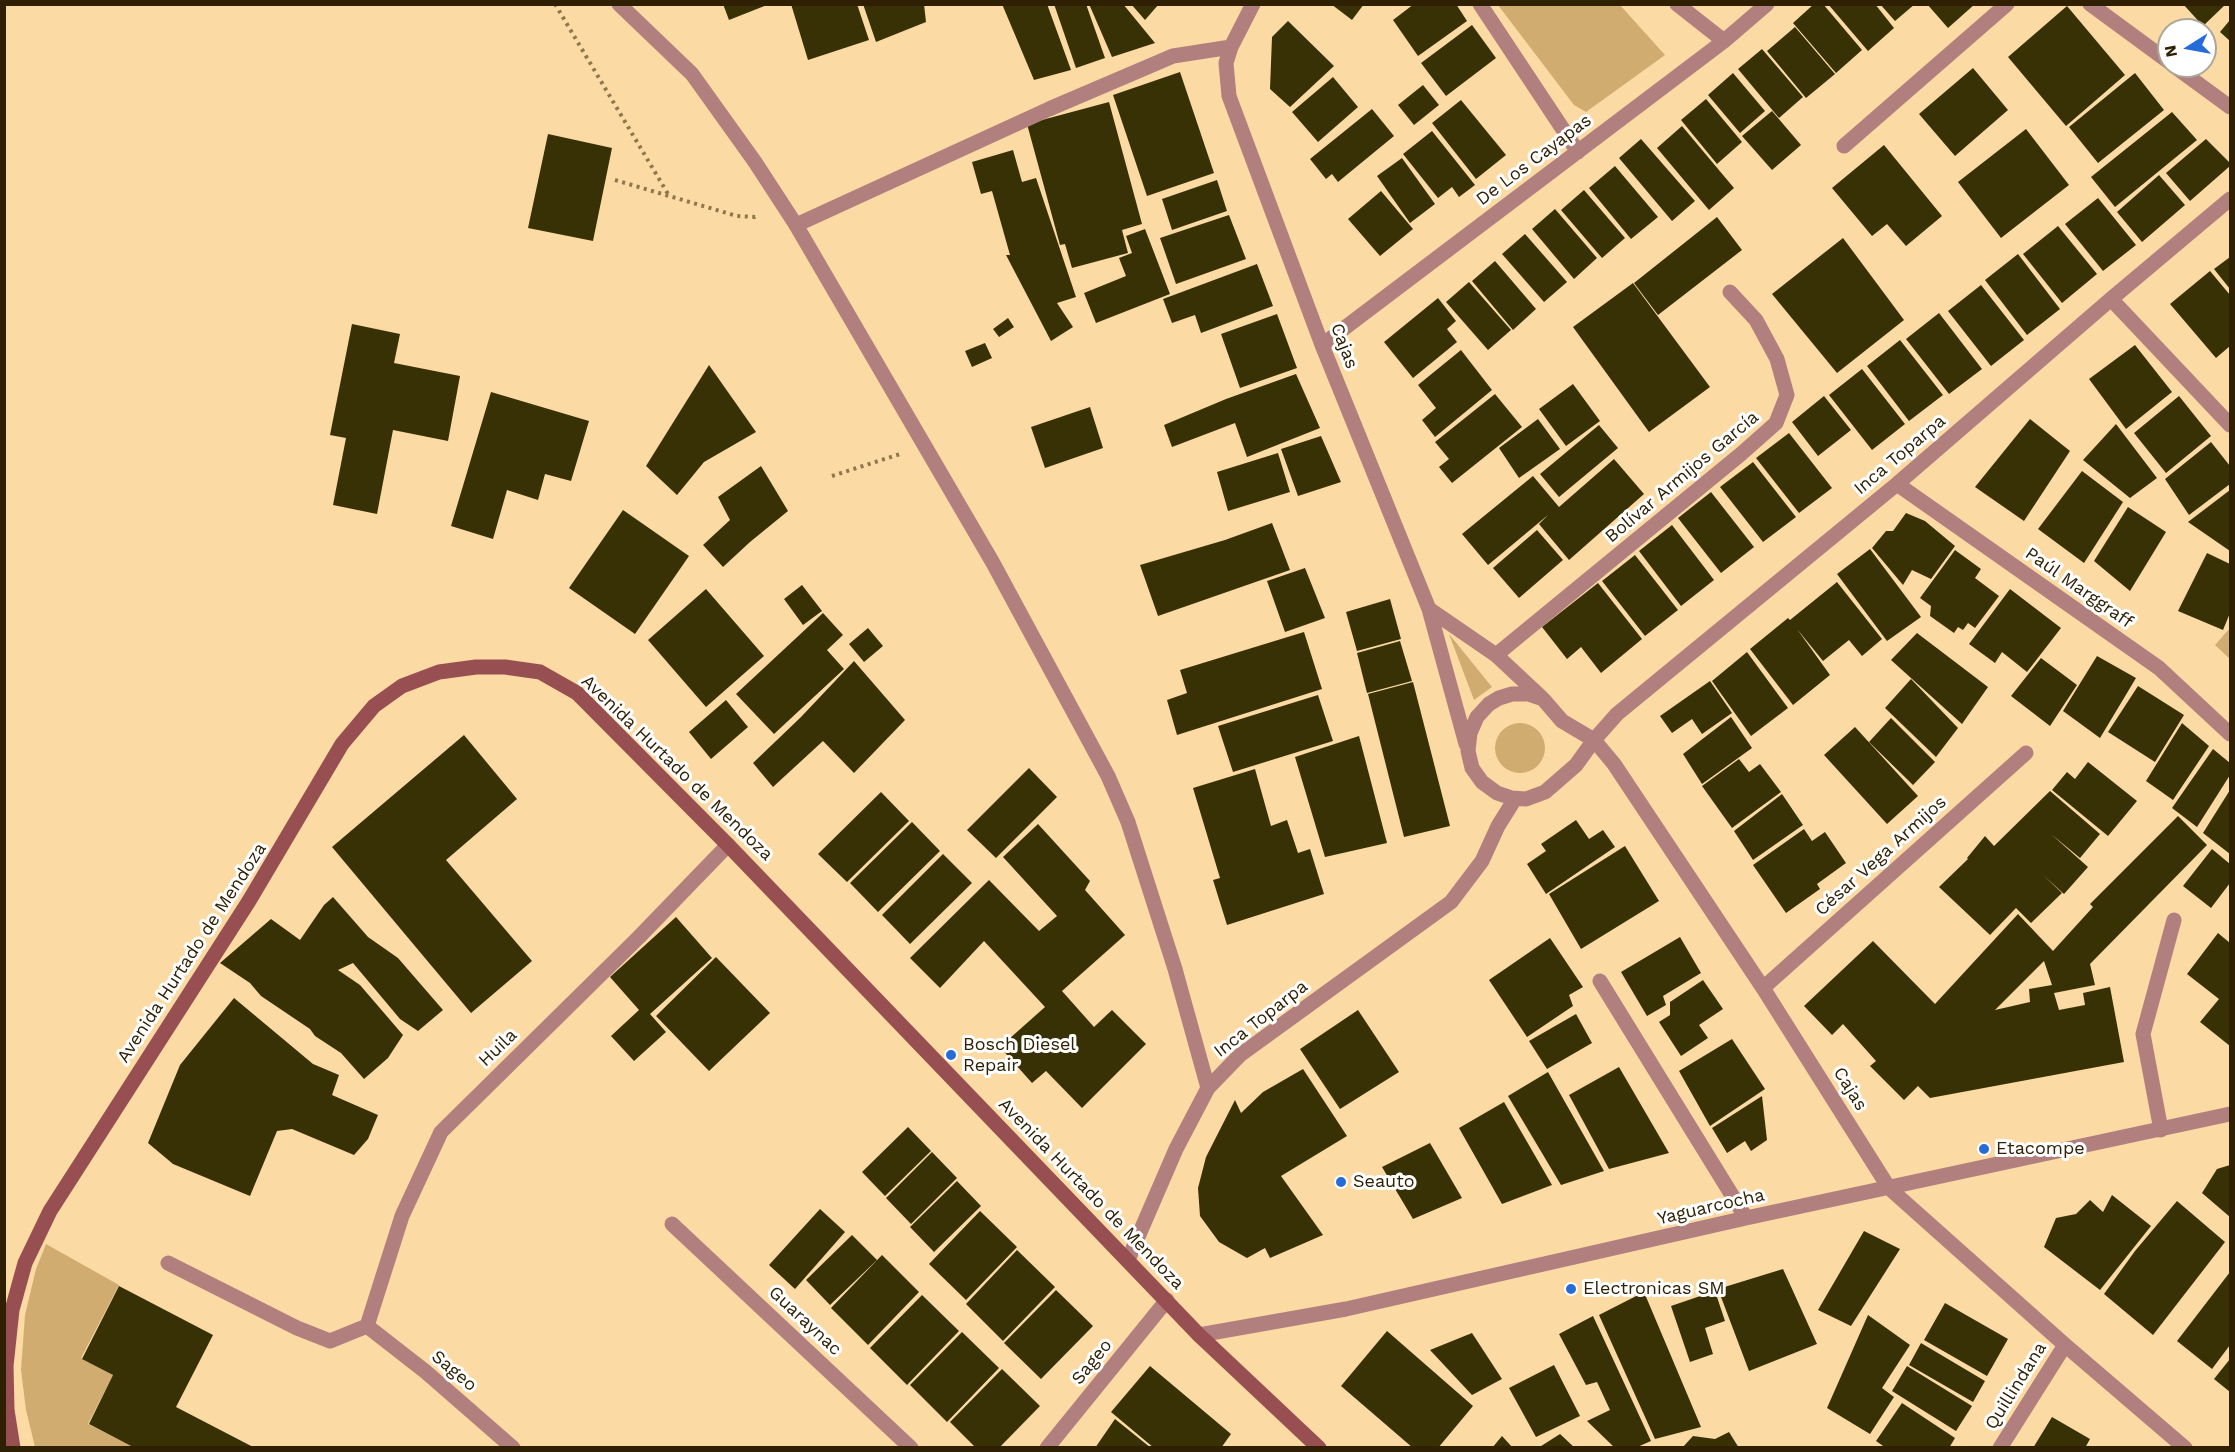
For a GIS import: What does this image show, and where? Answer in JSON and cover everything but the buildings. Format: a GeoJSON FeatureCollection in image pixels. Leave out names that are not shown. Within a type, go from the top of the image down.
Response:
{"type":"FeatureCollection","features":[{"type":"Feature","properties":{"kind":"main road","name":"Avenida Hurtado de Mendoza"},"geometry":{"type":"LineString","coordinates":[[13,1448],[7,1410],[6,1366],[12,1310],[25,1263],[50,1211],[249,901],[342,744],[374,706],[402,686],[439,672],[476,667],[505,667],[540,672],[577,693],[728,844],[1199,1335],[1319,1448]]}},
{"type":"Feature","properties":{"kind":"street"},"geometry":{"type":"LineString","coordinates":[[619,4],[692,74],[755,162],[795,225],[924,443],[993,563],[1080,723],[1108,776],[1128,822],[1175,969],[1208,1088]]}},
{"type":"Feature","properties":{"kind":"street","name":"Cajas"},"geometry":{"type":"LineString","coordinates":[[1253,4],[1231,47],[1226,63],[1229,96],[1322,345],[1429,609],[1472,768],[1482,782],[1497,793],[1512,798]]}},
{"type":"Feature","properties":{"kind":"street"},"geometry":{"type":"LineString","coordinates":[[1480,4],[1578,152]]}},
{"type":"Feature","properties":{"kind":"street"},"geometry":{"type":"LineString","coordinates":[[1677,4],[1724,41]]}},
{"type":"Feature","properties":{"kind":"street","name":"De Los Cayapas"},"geometry":{"type":"LineString","coordinates":[[1322,345],[1724,41],[1767,4]]}},
{"type":"Feature","properties":{"kind":"street"},"geometry":{"type":"LineString","coordinates":[[1844,146],[2007,4]]}},
{"type":"Feature","properties":{"kind":"street"},"geometry":{"type":"LineString","coordinates":[[2090,4],[2157,53]]}},
{"type":"Feature","properties":{"kind":"street"},"geometry":{"type":"LineString","coordinates":[[795,225],[1049,109],[1173,56],[1231,47]]}},
{"type":"Feature","properties":{"kind":"street"},"geometry":{"type":"LineString","coordinates":[[2190,78],[2230,107]]}},
{"type":"Feature","properties":{"kind":"street","name":"Inca Toparpa"},"geometry":{"type":"LineString","coordinates":[[1594,740],[1617,714],[1897,484],[2230,199]]}},
{"type":"Feature","properties":{"kind":"street","name":"Bolívar Armijos García"},"geometry":{"type":"LineString","coordinates":[[1496,655],[1776,423],[1787,395],[1777,358],[1756,320],[1730,292]]}},
{"type":"Feature","properties":{"kind":"street"},"geometry":{"type":"LineString","coordinates":[[2111,299],[2230,425]]}},
{"type":"Feature","properties":{"kind":"street","name":"Paúl Marggraff"},"geometry":{"type":"LineString","coordinates":[[1897,484],[2159,668],[2230,734]]}},
{"type":"Feature","properties":{"kind":"street","name":"Cajas"},"geometry":{"type":"LineString","coordinates":[[1429,609],[1496,655],[1562,721],[1594,740],[1614,764],[1763,988],[1889,1188],[2065,1345],[2185,1448]]}},
{"type":"Feature","properties":{"kind":"street"},"geometry":{"type":"LineString","coordinates":[[1468,751],[1473,725],[1489,704],[1512,694],[1528,694],[1542,699]]}},
{"type":"Feature","properties":{"kind":"street"},"geometry":{"type":"LineString","coordinates":[[1512,798],[1526,799],[1545,792],[1576,765],[1594,740]]}},
{"type":"Feature","properties":{"kind":"street","name":"César Vega Armijos"},"geometry":{"type":"LineString","coordinates":[[1763,988],[2026,753]]}},
{"type":"Feature","properties":{"kind":"street","name":"Inca Toparpa"},"geometry":{"type":"LineString","coordinates":[[1128,1260],[1176,1149],[1208,1088],[1240,1055],[1452,902],[1482,861],[1498,826],[1513,802],[1512,798]]}},
{"type":"Feature","properties":{"kind":"street","name":"Huila"},"geometry":{"type":"LineString","coordinates":[[367,1326],[402,1216],[441,1132],[639,937],[728,844]]}},
{"type":"Feature","properties":{"kind":"street"},"geometry":{"type":"LineString","coordinates":[[2161,1130],[2143,1034],[2174,920]]}},
{"type":"Feature","properties":{"kind":"street"},"geometry":{"type":"LineString","coordinates":[[1600,981],[1746,1218]]}},
{"type":"Feature","properties":{"kind":"street","name":"Yaguarcocha"},"geometry":{"type":"LineString","coordinates":[[1199,1335],[1346,1309],[1746,1218],[2230,1114]]}},
{"type":"Feature","properties":{"kind":"street","name":"Guaraynac"},"geometry":{"type":"LineString","coordinates":[[672,1224],[911,1448]]}},
{"type":"Feature","properties":{"kind":"street"},"geometry":{"type":"LineString","coordinates":[[168,1263],[297,1328],[330,1341],[367,1326]]}},
{"type":"Feature","properties":{"kind":"street","name":"Sageo"},"geometry":{"type":"LineString","coordinates":[[1047,1448],[1167,1300]]}},
{"type":"Feature","properties":{"kind":"street","name":"Sageo"},"geometry":{"type":"LineString","coordinates":[[367,1326],[426,1372],[513,1448]]}},
{"type":"Feature","properties":{"kind":"street","name":"Quillindana"},"geometry":{"type":"LineString","coordinates":[[2000,1448],[2065,1345]]}},
{"type":"Feature","properties":{"kind":"path"},"geometry":{"type":"LineString","coordinates":[[555,4],[668,194]]}},
{"type":"Feature","properties":{"kind":"path"},"geometry":{"type":"LineString","coordinates":[[615,180],[747,217],[755,216],[781,203]]}},
{"type":"Feature","properties":{"kind":"path"},"geometry":{"type":"LineString","coordinates":[[832,476],[902,454],[924,443]]}},
{"type":"Feature","properties":{"kind":"shaded area"},"geometry":{"type":"Polygon","coordinates":[[[1498,5],[1620,5],[1665,55],[1586,112],[1574,105],[1498,5]]]}},
{"type":"Feature","properties":{"kind":"shaded area"},"geometry":{"type":"Polygon","coordinates":[[[2230,628],[2230,659],[2215,645],[2230,628]]]}},
{"type":"Feature","properties":{"kind":"shaded area"},"geometry":{"type":"Polygon","coordinates":[[[1449,634],[1492,687],[1474,700],[1449,634]]]}},
{"type":"Feature","properties":{"kind":"shaded area"},"geometry":{"type":"Polygon","coordinates":[[[1520,723],[1538,730],[1545,748],[1538,766],[1520,773],[1502,766],[1495,748],[1502,730],[1520,723]]]}},
{"type":"Feature","properties":{"kind":"shaded area"},"geometry":{"type":"Polygon","coordinates":[[[46,1244],[119,1285],[81,1358],[113,1375],[88,1424],[134,1447],[35,1447],[26,1410],[21,1370],[25,1315],[36,1269],[46,1244]]]}},
{"type":"Feature","properties":{"kind":"place","name":"Bosch Diesel Repair"},"geometry":{"type":"Point","coordinates":[951,1055]}},
{"type":"Feature","properties":{"kind":"place","name":"Etacompe"},"geometry":{"type":"Point","coordinates":[1984,1149]}},
{"type":"Feature","properties":{"kind":"place","name":"Seauto"},"geometry":{"type":"Point","coordinates":[1341,1182]}},
{"type":"Feature","properties":{"kind":"place","name":"Electronicas SM"},"geometry":{"type":"Point","coordinates":[1571,1289]}}]}
